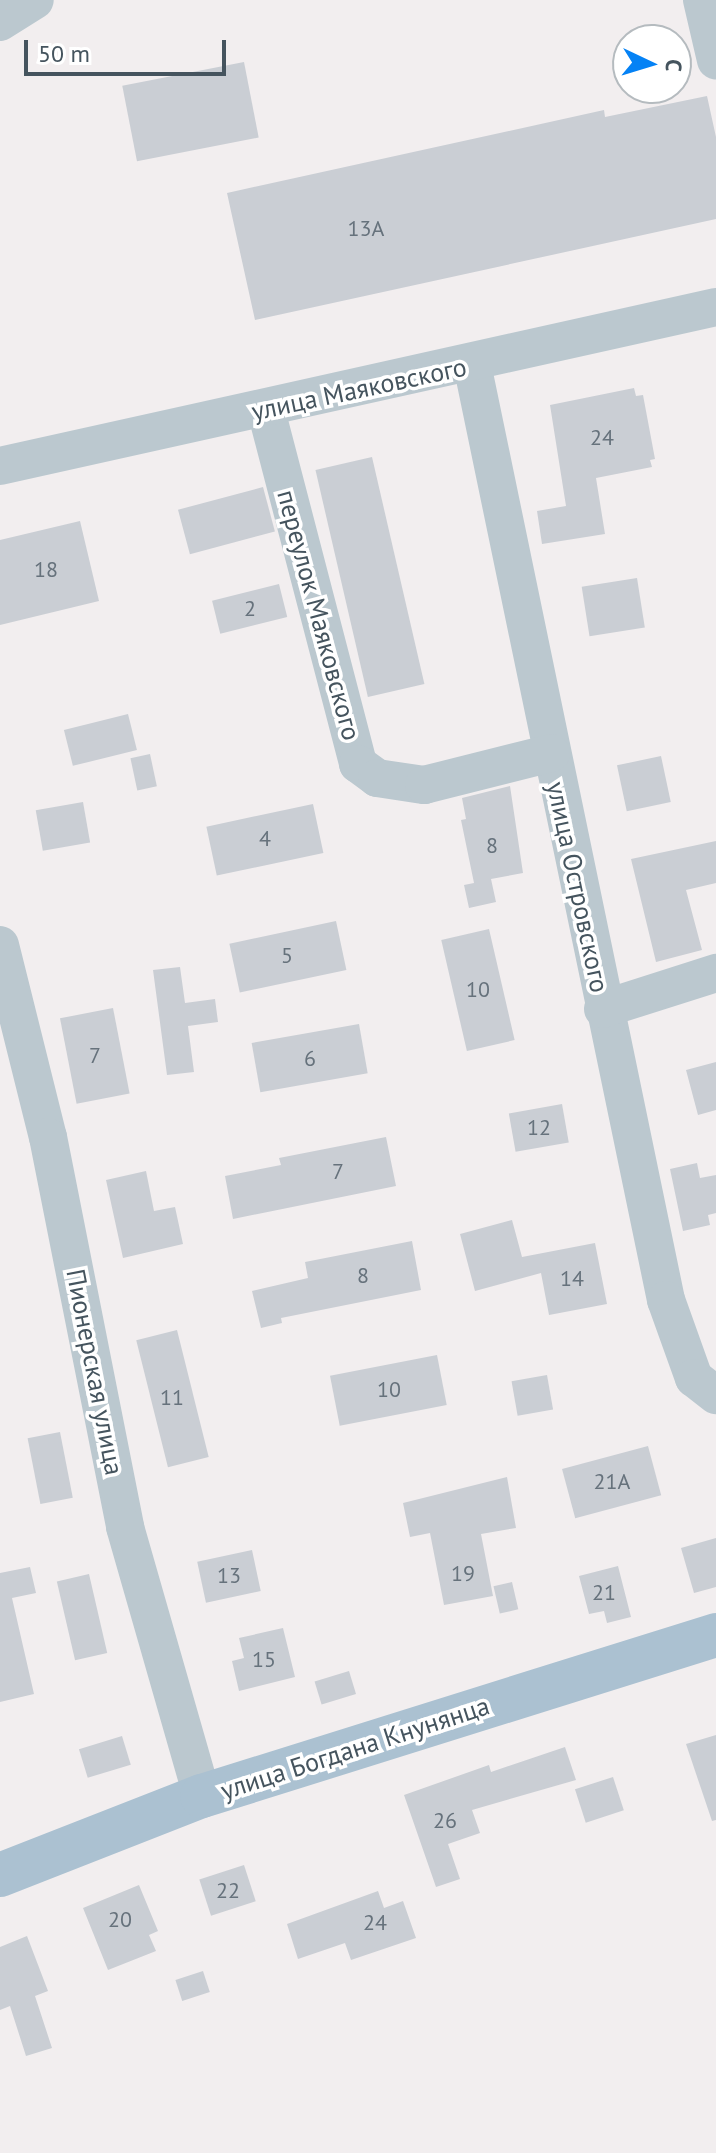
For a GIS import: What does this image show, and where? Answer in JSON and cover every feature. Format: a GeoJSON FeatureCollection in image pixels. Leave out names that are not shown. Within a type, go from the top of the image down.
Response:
{"type":"FeatureCollection","features":[{"type":"Feature","properties":{"kind":"main road","name":"улица Богдана Кнунянца"},"geometry":{"type":"LineString","coordinates":[[0,1875],[202,1796],[716,1635]]}},
{"type":"Feature","properties":{"kind":"street"},"geometry":{"type":"LineString","coordinates":[[0,22],[35,0]]}},
{"type":"Feature","properties":{"kind":"street"},"geometry":{"type":"LineString","coordinates":[[702,0],[716,60]]}},
{"type":"Feature","properties":{"kind":"street","name":"улица Маяковского"},"geometry":{"type":"LineString","coordinates":[[0,466],[266,410],[716,307]]}},
{"type":"Feature","properties":{"kind":"street","name":"улица Островского"},"geometry":{"type":"LineString","coordinates":[[472,364],[603,1009],[675,1336],[694,1378],[716,1395]]}},
{"type":"Feature","properties":{"kind":"street","name":"переулок Маяковского"},"geometry":{"type":"LineString","coordinates":[[266,410],[358,764],[377,778],[424,785],[551,753]]}},
{"type":"Feature","properties":{"kind":"street","name":"Пионерская улица"},"geometry":{"type":"LineString","coordinates":[[0,945],[48,1137],[125,1527],[202,1796]]}},
{"type":"Feature","properties":{"kind":"street"},"geometry":{"type":"LineString","coordinates":[[603,1009],[716,973]]}},
{"type":"Feature","properties":{"kind":"building"},"geometry":{"type":"Polygon","coordinates":[[[244,62],[259,138],[137,161],[122,86],[244,62]]]}},
{"type":"Feature","properties":{"kind":"building"},"geometry":{"type":"Polygon","coordinates":[[[707,96],[716,137],[716,219],[255,320],[227,193],[604,110],[605,117],[668,104],[692,104],[692,99],[707,96]]]}},
{"type":"Feature","properties":{"kind":"building"},"geometry":{"type":"Polygon","coordinates":[[[634,388],[636,396],[643,395],[655,459],[650,460],[652,467],[596,478],[605,534],[542,544],[537,511],[566,506],[550,405],[634,388]]]}},
{"type":"Feature","properties":{"kind":"building"},"geometry":{"type":"Polygon","coordinates":[[[372,457],[424,684],[368,697],[315,470],[372,457]]]}},
{"type":"Feature","properties":{"kind":"building"},"geometry":{"type":"Polygon","coordinates":[[[263,487],[275,531],[190,554],[178,510],[263,487]]]}},
{"type":"Feature","properties":{"kind":"building"},"geometry":{"type":"Polygon","coordinates":[[[80,521],[99,601],[0,625],[0,540],[80,521]]]}},
{"type":"Feature","properties":{"kind":"building"},"geometry":{"type":"Polygon","coordinates":[[[637,578],[645,627],[590,636],[582,587],[637,578]]]}},
{"type":"Feature","properties":{"kind":"building"},"geometry":{"type":"Polygon","coordinates":[[[279,584],[287,617],[220,634],[212,601],[279,584]]]}},
{"type":"Feature","properties":{"kind":"building"},"geometry":{"type":"Polygon","coordinates":[[[128,714],[137,750],[73,766],[64,730],[128,714]]]}},
{"type":"Feature","properties":{"kind":"building"},"geometry":{"type":"Polygon","coordinates":[[[150,754],[157,786],[137,790],[130,758],[150,754]]]}},
{"type":"Feature","properties":{"kind":"building"},"geometry":{"type":"Polygon","coordinates":[[[661,756],[671,802],[627,811],[617,765],[661,756]]]}},
{"type":"Feature","properties":{"kind":"building"},"geometry":{"type":"Polygon","coordinates":[[[510,786],[523,873],[491,879],[496,902],[469,908],[464,885],[474,883],[461,820],[466,819],[462,798],[510,786]]]}},
{"type":"Feature","properties":{"kind":"building"},"geometry":{"type":"Polygon","coordinates":[[[83,802],[90,842],[43,851],[36,810],[83,802]]]}},
{"type":"Feature","properties":{"kind":"building"},"geometry":{"type":"Polygon","coordinates":[[[313,804],[323,853],[217,876],[206,827],[313,804]]]}},
{"type":"Feature","properties":{"kind":"building"},"geometry":{"type":"Polygon","coordinates":[[[716,841],[716,883],[686,890],[702,950],[656,962],[631,859],[716,841]]]}},
{"type":"Feature","properties":{"kind":"building"},"geometry":{"type":"Polygon","coordinates":[[[336,921],[346,970],[240,993],[229,944],[336,921]]]}},
{"type":"Feature","properties":{"kind":"building"},"geometry":{"type":"Polygon","coordinates":[[[489,929],[515,1040],[467,1051],[441,940],[489,929]]]}},
{"type":"Feature","properties":{"kind":"building"},"geometry":{"type":"Polygon","coordinates":[[[180,967],[185,1003],[215,999],[218,1022],[188,1026],[194,1072],[167,1075],[153,970],[180,967]]]}},
{"type":"Feature","properties":{"kind":"building"},"geometry":{"type":"Polygon","coordinates":[[[113,1008],[130,1093],[77,1104],[60,1018],[113,1008]]]}},
{"type":"Feature","properties":{"kind":"building"},"geometry":{"type":"Polygon","coordinates":[[[359,1024],[368,1073],[260,1092],[252,1043],[359,1024]]]}},
{"type":"Feature","properties":{"kind":"building"},"geometry":{"type":"Polygon","coordinates":[[[716,1062],[716,1110],[698,1115],[686,1070],[716,1062]]]}},
{"type":"Feature","properties":{"kind":"building"},"geometry":{"type":"Polygon","coordinates":[[[562,1104],[569,1142],[516,1152],[509,1113],[562,1104]]]}},
{"type":"Feature","properties":{"kind":"building"},"geometry":{"type":"Polygon","coordinates":[[[386,1137],[396,1186],[233,1219],[225,1176],[281,1165],[279,1158],[386,1137]]]}},
{"type":"Feature","properties":{"kind":"building"},"geometry":{"type":"Polygon","coordinates":[[[697,1163],[700,1178],[716,1175],[716,1213],[708,1215],[710,1225],[683,1231],[670,1169],[697,1163]]]}},
{"type":"Feature","properties":{"kind":"building"},"geometry":{"type":"Polygon","coordinates":[[[146,1171],[154,1211],[175,1207],[183,1244],[123,1258],[106,1180],[146,1171]]]}},
{"type":"Feature","properties":{"kind":"building"},"geometry":{"type":"Polygon","coordinates":[[[512,1220],[522,1257],[595,1243],[607,1304],[549,1315],[541,1273],[475,1291],[460,1234],[512,1220]]]}},
{"type":"Feature","properties":{"kind":"building"},"geometry":{"type":"Polygon","coordinates":[[[412,1241],[421,1290],[281,1318],[282,1323],[261,1328],[252,1291],[308,1278],[305,1262],[412,1241]]]}},
{"type":"Feature","properties":{"kind":"building"},"geometry":{"type":"Polygon","coordinates":[[[177,1330],[209,1457],[168,1467],[136,1340],[177,1330]]]}},
{"type":"Feature","properties":{"kind":"building"},"geometry":{"type":"Polygon","coordinates":[[[437,1355],[447,1405],[340,1426],[330,1376],[437,1355]]]}},
{"type":"Feature","properties":{"kind":"building"},"geometry":{"type":"Polygon","coordinates":[[[547,1375],[553,1409],[518,1416],[512,1381],[547,1375]]]}},
{"type":"Feature","properties":{"kind":"building"},"geometry":{"type":"Polygon","coordinates":[[[60,1432],[73,1498],[40,1504],[28,1438],[60,1432]]]}},
{"type":"Feature","properties":{"kind":"building"},"geometry":{"type":"Polygon","coordinates":[[[648,1446],[661,1495],[575,1518],[562,1469],[648,1446]]]}},
{"type":"Feature","properties":{"kind":"building"},"geometry":{"type":"Polygon","coordinates":[[[507,1477],[516,1528],[481,1534],[493,1596],[444,1605],[430,1533],[410,1537],[403,1503],[507,1477]]]}},
{"type":"Feature","properties":{"kind":"building"},"geometry":{"type":"Polygon","coordinates":[[[716,1538],[716,1587],[694,1593],[681,1548],[716,1538]]]}},
{"type":"Feature","properties":{"kind":"building"},"geometry":{"type":"Polygon","coordinates":[[[252,1550],[261,1591],[206,1603],[197,1562],[252,1550]]]}},
{"type":"Feature","properties":{"kind":"building"},"geometry":{"type":"Polygon","coordinates":[[[618,1566],[631,1617],[607,1623],[604,1611],[589,1614],[579,1576],[618,1566]]]}},
{"type":"Feature","properties":{"kind":"building"},"geometry":{"type":"Polygon","coordinates":[[[30,1567],[36,1593],[12,1598],[34,1694],[0,1702],[0,1573],[30,1567]]]}},
{"type":"Feature","properties":{"kind":"building"},"geometry":{"type":"Polygon","coordinates":[[[89,1574],[107,1653],[75,1660],[57,1581],[89,1574]]]}},
{"type":"Feature","properties":{"kind":"building"},"geometry":{"type":"Polygon","coordinates":[[[512,1582],[518,1609],[500,1614],[493,1586],[512,1582]]]}},
{"type":"Feature","properties":{"kind":"building"},"geometry":{"type":"Polygon","coordinates":[[[283,1628],[295,1677],[239,1691],[232,1661],[244,1658],[239,1638],[283,1628]]]}},
{"type":"Feature","properties":{"kind":"building"},"geometry":{"type":"Polygon","coordinates":[[[349,1671],[356,1694],[322,1704],[315,1682],[349,1671]]]}},
{"type":"Feature","properties":{"kind":"building"},"geometry":{"type":"Polygon","coordinates":[[[716,1735],[716,1820],[712,1821],[686,1744],[716,1735]]]}},
{"type":"Feature","properties":{"kind":"building"},"geometry":{"type":"Polygon","coordinates":[[[122,1736],[131,1765],[88,1778],[79,1749],[122,1736]]]}},
{"type":"Feature","properties":{"kind":"building"},"geometry":{"type":"Polygon","coordinates":[[[565,1747],[576,1780],[472,1810],[480,1833],[448,1844],[460,1879],[436,1887],[404,1795],[489,1765],[491,1772],[565,1747]]]}},
{"type":"Feature","properties":{"kind":"building"},"geometry":{"type":"Polygon","coordinates":[[[613,1777],[624,1810],[586,1823],[575,1789],[613,1777]]]}},
{"type":"Feature","properties":{"kind":"building"},"geometry":{"type":"Polygon","coordinates":[[[244,1865],[256,1901],[211,1916],[199,1880],[244,1865]]]}},
{"type":"Feature","properties":{"kind":"building"},"geometry":{"type":"Polygon","coordinates":[[[139,1885],[158,1931],[149,1935],[156,1951],[108,1970],[83,1908],[139,1885]]]}},
{"type":"Feature","properties":{"kind":"building"},"geometry":{"type":"Polygon","coordinates":[[[378,1891],[384,1908],[403,1901],[416,1938],[351,1960],[345,1943],[298,1959],[287,1924],[378,1891]]]}},
{"type":"Feature","properties":{"kind":"building"},"geometry":{"type":"Polygon","coordinates":[[[27,1936],[48,1991],[35,1996],[52,2048],[26,2056],[10,2006],[0,2010],[0,1947],[27,1936]]]}},
{"type":"Feature","properties":{"kind":"building"},"geometry":{"type":"Polygon","coordinates":[[[203,1971],[210,1992],[182,2001],[175,1980],[203,1971]]]}}]}
